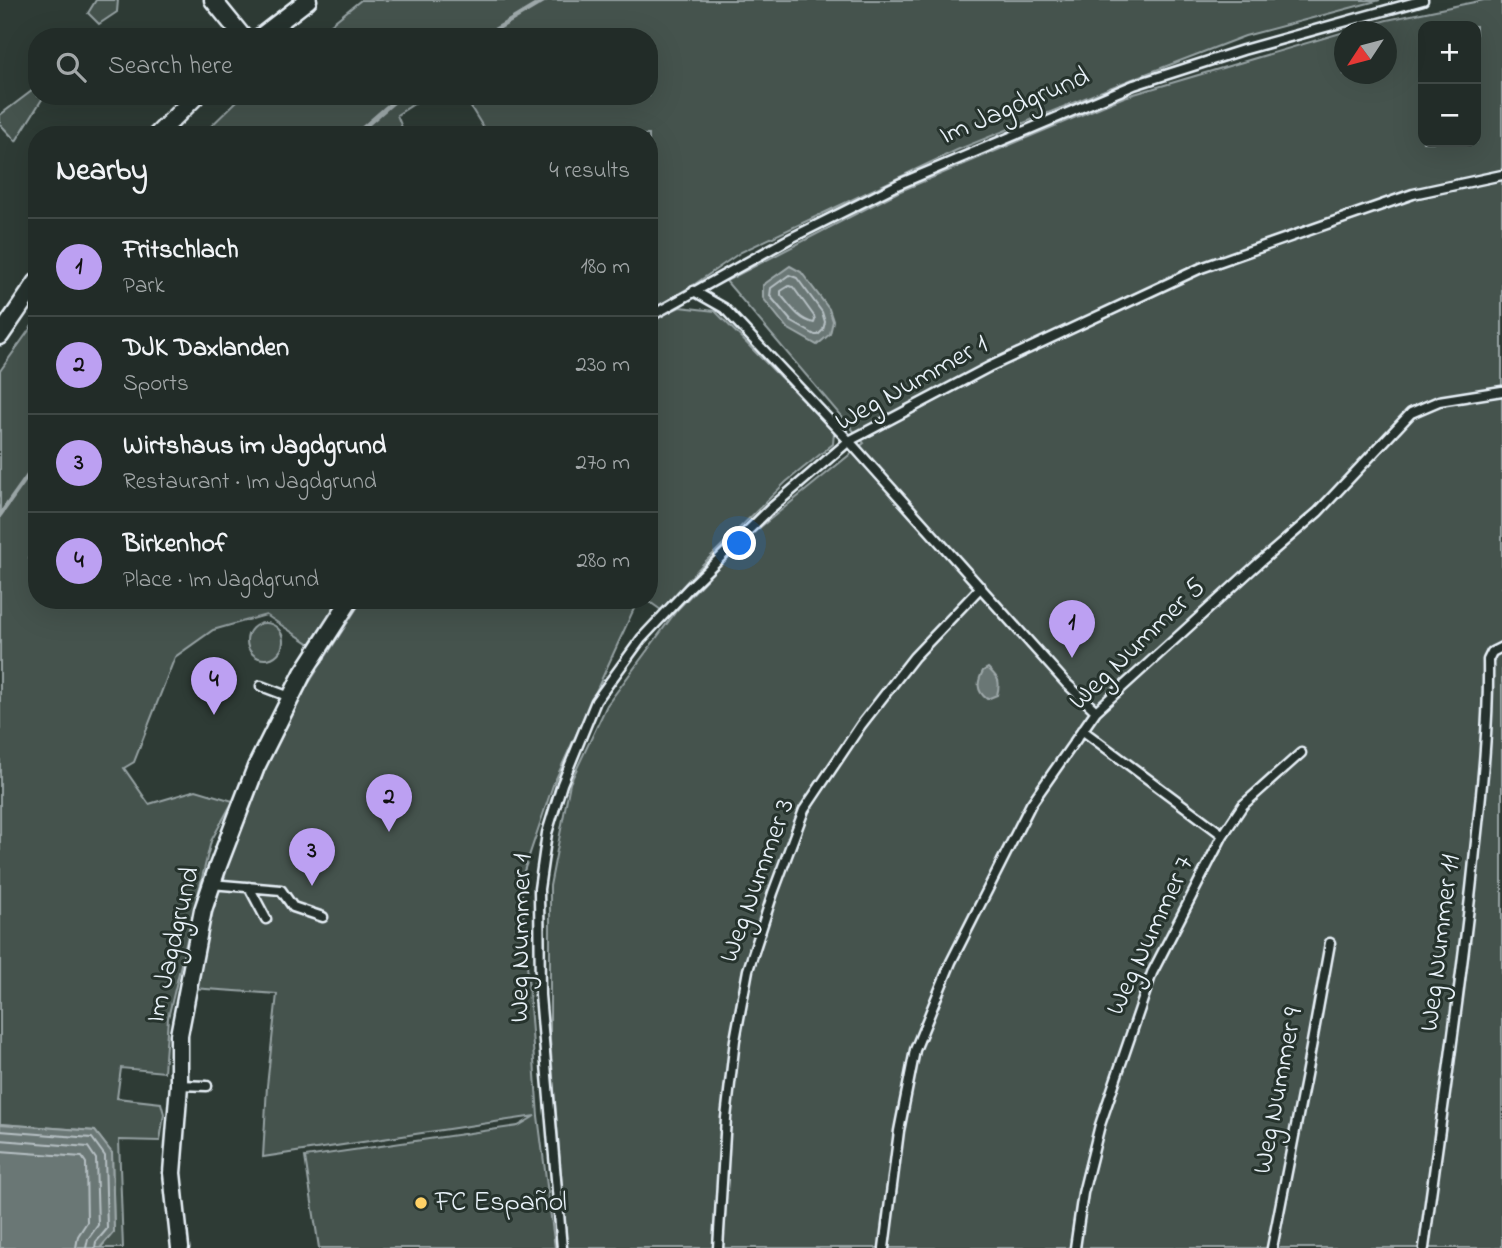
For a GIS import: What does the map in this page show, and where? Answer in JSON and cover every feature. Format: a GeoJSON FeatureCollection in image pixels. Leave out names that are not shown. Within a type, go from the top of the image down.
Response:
{"type":"FeatureCollection","features":[{"type":"Feature","properties":{"kind":"street"},"geometry":{"type":"LineString","coordinates":[[213,0],[236,28]]}},
{"type":"Feature","properties":{"kind":"street"},"geometry":{"type":"LineString","coordinates":[[272,28],[308,0]]}},
{"type":"Feature","properties":{"kind":"street"},"geometry":{"type":"LineString","coordinates":[[166,126],[186,105]]}},
{"type":"Feature","properties":{"kind":"street"},"geometry":{"type":"LineString","coordinates":[[0,336],[28,295]]}},
{"type":"Feature","properties":{"kind":"street","name":"Im Jagdgrund"},"geometry":{"type":"LineString","coordinates":[[180,1248],[172,1173],[179,1084],[179,1035],[203,910],[256,767],[303,673],[344,609]]}},
{"type":"Feature","properties":{"kind":"lane","name":"Im Jagdgrund"},"geometry":{"type":"LineString","coordinates":[[658,312],[789,239],[899,184],[1134,85],[1243,50],[1423,0]]}},
{"type":"Feature","properties":{"kind":"lane","name":"Weg Nummer 1"},"geometry":{"type":"LineString","coordinates":[[562,1248],[540,995],[539,889],[547,833],[562,784],[596,701],[641,639],[770,509],[849,441],[989,367],[1201,268],[1413,194],[1502,175]]}},
{"type":"Feature","properties":{"kind":"lane"},"geometry":{"type":"LineString","coordinates":[[694,292],[724,308],[849,441],[1058,674],[1096,711]]}},
{"type":"Feature","properties":{"kind":"lane","name":"Weg Nummer 5"},"geometry":{"type":"LineString","coordinates":[[884,1248],[899,1131],[915,1050],[951,962],[1031,804],[1082,730],[1096,711],[1259,562],[1318,512],[1411,413],[1439,401],[1502,391]]}},
{"type":"Feature","properties":{"kind":"lane","name":"Weg Nummer 3"},"geometry":{"type":"LineString","coordinates":[[718,1248],[726,1118],[735,1040],[748,970],[804,810],[861,726],[899,677],[933,636],[981,587]]}},
{"type":"Feature","properties":{"kind":"lane","name":"Weg Nummer 11"},"geometry":{"type":"LineString","coordinates":[[1424,1248],[1467,931],[1484,765],[1488,660],[1492,652],[1501,647]]}},
{"type":"Feature","properties":{"kind":"lane"},"geometry":{"type":"LineString","coordinates":[[261,685],[290,697]]}},
{"type":"Feature","properties":{"kind":"lane"},"geometry":{"type":"LineString","coordinates":[[1082,730],[1223,835]]}},
{"type":"Feature","properties":{"kind":"lane","name":"Weg Nummer 7"},"geometry":{"type":"LineString","coordinates":[[1075,1248],[1083,1193],[1100,1125],[1152,973],[1223,835],[1243,805],[1301,753]]}},
{"type":"Feature","properties":{"kind":"lane"},"geometry":{"type":"LineString","coordinates":[[211,884],[281,890],[293,907],[323,917]]}},
{"type":"Feature","properties":{"kind":"lane"},"geometry":{"type":"LineString","coordinates":[[249,887],[266,919]]}},
{"type":"Feature","properties":{"kind":"lane","name":"Weg Nummer 9"},"geometry":{"type":"LineString","coordinates":[[1272,1248],[1330,943]]}},
{"type":"Feature","properties":{"kind":"lane"},"geometry":{"type":"LineString","coordinates":[[179,1084],[207,1086]]}},
{"type":"Feature","properties":{"kind":"shaded area"},"geometry":{"type":"Polygon","coordinates":[[[96,0],[118,0],[117,12],[99,24],[88,13],[96,0]]]}},
{"type":"Feature","properties":{"kind":"shaded area"},"geometry":{"type":"Polygon","coordinates":[[[361,0],[1380,0],[1245,36],[957,150],[741,252],[658,306],[658,126],[482,126],[470,105],[658,105],[658,28],[326,28],[361,0]]]}},
{"type":"Feature","properties":{"kind":"shaded area"},"geometry":{"type":"Polygon","coordinates":[[[1484,0],[1502,0],[1502,1248],[567,1248],[550,1040],[550,886],[570,783],[607,705],[677,610],[742,542],[864,443],[726,281],[898,192],[1124,97],[1334,35],[1334,84],[1397,84],[1397,21],[1383,21],[1484,0]]]}},
{"type":"Feature","properties":{"kind":"shaded area"},"geometry":{"type":"Polygon","coordinates":[[[28,94],[28,105],[38,105],[16,141],[0,124],[0,115],[28,94]]]}},
{"type":"Feature","properties":{"kind":"shaded area"},"geometry":{"type":"Polygon","coordinates":[[[233,105],[412,105],[397,115],[401,126],[211,126],[233,105]]]}},
{"type":"Feature","properties":{"kind":"shaded area"},"geometry":{"type":"Polygon","coordinates":[[[680,307],[715,311],[834,432],[833,444],[786,482],[661,610],[658,608],[658,317],[680,307]]]}},
{"type":"Feature","properties":{"kind":"shaded area"},"geometry":{"type":"Polygon","coordinates":[[[28,332],[28,609],[333,609],[310,644],[266,615],[213,630],[175,657],[134,762],[124,768],[149,804],[196,790],[233,801],[211,841],[168,1018],[164,1072],[121,1068],[117,1098],[161,1103],[164,1114],[160,1141],[119,1140],[123,1248],[100,1248],[114,1232],[112,1153],[95,1131],[0,1124],[0,371],[28,332]]]}},
{"type":"Feature","properties":{"kind":"shaded area"},"geometry":{"type":"Polygon","coordinates":[[[356,609],[634,609],[553,785],[521,880],[538,1116],[555,1248],[319,1248],[305,1157],[518,1126],[535,1116],[263,1157],[277,994],[192,988],[222,879],[284,722],[356,609]]]}},
{"type":"Feature","properties":{"kind":"shaded area"},"geometry":{"type":"Polygon","coordinates":[[[265,623],[278,628],[283,641],[278,654],[265,659],[252,654],[247,641],[252,628],[265,623]]]}},
{"type":"Feature","properties":{"kind":"water"},"geometry":{"type":"Polygon","coordinates":[[[790,266],[801,272],[829,309],[833,321],[830,334],[817,345],[787,328],[763,298],[763,285],[790,266]]]}},
{"type":"Feature","properties":{"kind":"water"},"geometry":{"type":"Polygon","coordinates":[[[988,668],[996,677],[999,686],[997,695],[987,699],[979,690],[979,683],[983,671],[988,668]]]}},
{"type":"Feature","properties":{"kind":"water"},"geometry":{"type":"Polygon","coordinates":[[[0,1124],[95,1131],[112,1153],[114,1232],[100,1248],[0,1248],[0,1124]]]}},
{"type":"Feature","properties":{"kind":"waterway"},"geometry":{"type":"LineString","coordinates":[[498,28],[545,0]]}},
{"type":"Feature","properties":{"kind":"waterway"},"geometry":{"type":"LineString","coordinates":[[365,126],[390,105]]}},
{"type":"Feature","properties":{"kind":"waterway"},"geometry":{"type":"LineString","coordinates":[[0,515],[28,476]]}},
{"type":"Feature","properties":{"kind":"place","name":"Fritschlach"},"geometry":{"type":"Point","coordinates":[1072,658]}},
{"type":"Feature","properties":{"kind":"place","name":"Birkenhof"},"geometry":{"type":"Point","coordinates":[214,715]}},
{"type":"Feature","properties":{"kind":"place","name":"DJK Daxlanden"},"geometry":{"type":"Point","coordinates":[389,832]}},
{"type":"Feature","properties":{"kind":"place","name":"Wirtshaus im Jagdgrund"},"geometry":{"type":"Point","coordinates":[312,886]}},
{"type":"Feature","properties":{"kind":"place","name":"FC Español"},"geometry":{"type":"Point","coordinates":[421,1203]}}]}
